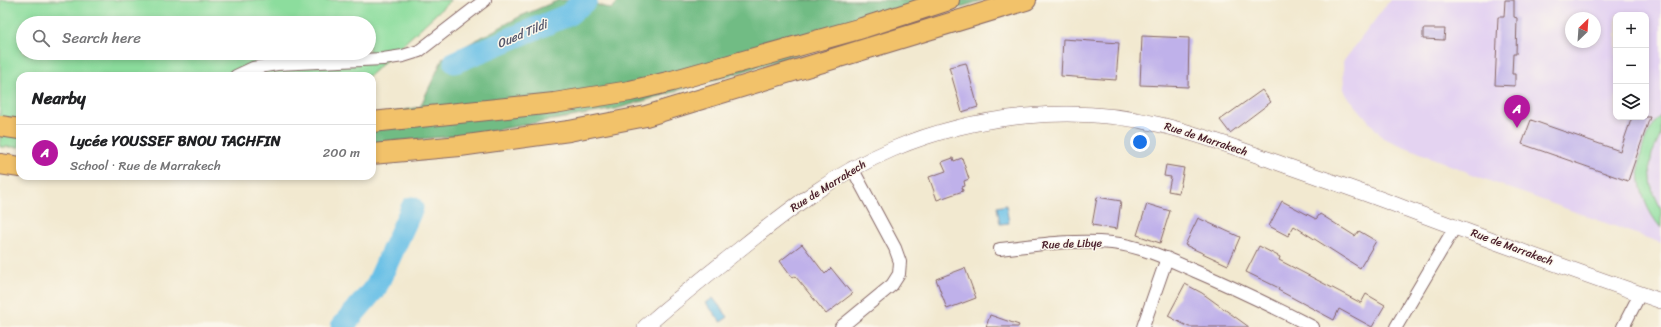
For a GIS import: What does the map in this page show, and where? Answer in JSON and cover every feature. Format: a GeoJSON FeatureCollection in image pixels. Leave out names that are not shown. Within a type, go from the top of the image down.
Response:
{"type":"FeatureCollection","features":[{"type":"Feature","properties":{"kind":"highway"},"geometry":{"type":"LineString","coordinates":[[376,122],[554,103],[637,89],[672,81],[862,28],[948,0]]}},
{"type":"Feature","properties":{"kind":"highway"},"geometry":{"type":"LineString","coordinates":[[376,154],[460,146],[569,131],[646,116],[1026,0]]}},
{"type":"Feature","properties":{"kind":"highway"},"geometry":{"type":"LineString","coordinates":[[0,126],[16,128]]}},
{"type":"Feature","properties":{"kind":"highway"},"geometry":{"type":"LineString","coordinates":[[0,164],[16,166]]}},
{"type":"Feature","properties":{"kind":"street"},"geometry":{"type":"LineString","coordinates":[[376,59],[403,56],[419,51],[485,0]]}},
{"type":"Feature","properties":{"kind":"street"},"geometry":{"type":"LineString","coordinates":[[244,72],[253,68],[277,64],[362,60]]}},
{"type":"Feature","properties":{"kind":"street","name":"Rue de Marrakech"},"geometry":{"type":"LineString","coordinates":[[645,327],[784,213],[852,168],[894,148],[933,134],[974,124],[1020,116],[1061,114],[1109,116],[1158,124],[1193,133],[1351,188],[1661,301]]}},
{"type":"Feature","properties":{"kind":"street"},"geometry":{"type":"LineString","coordinates":[[841,327],[892,285],[899,274],[900,262],[895,248],[852,168]]}},
{"type":"Feature","properties":{"kind":"street"},"geometry":{"type":"LineString","coordinates":[[1396,327],[1455,227]]}},
{"type":"Feature","properties":{"kind":"street","name":"Rue de Libye"},"geometry":{"type":"LineString","coordinates":[[1000,249],[1055,242],[1086,241],[1133,246],[1167,258],[1234,288],[1313,327]]}},
{"type":"Feature","properties":{"kind":"street"},"geometry":{"type":"LineString","coordinates":[[1143,327],[1167,258]]}},
{"type":"Feature","properties":{"kind":"street"},"geometry":{"type":"LineString","coordinates":[[1623,327],[1640,294]]}},
{"type":"Feature","properties":{"kind":"shaded area"},"geometry":{"type":"Polygon","coordinates":[[[1390,0],[1661,0],[1661,243],[1492,182],[1383,138],[1344,92],[1343,62],[1390,0]]]}},
{"type":"Feature","properties":{"kind":"green space"},"geometry":{"type":"Polygon","coordinates":[[[0,0],[451,0],[373,72],[16,72],[16,147],[0,147],[0,0]]]}},
{"type":"Feature","properties":{"kind":"green space"},"geometry":{"type":"Polygon","coordinates":[[[559,0],[582,0],[611,9],[620,0],[984,0],[616,109],[467,135],[376,143],[376,116],[420,107],[443,58],[521,16],[559,0]]]}},
{"type":"Feature","properties":{"kind":"green space"},"geometry":{"type":"Polygon","coordinates":[[[1661,115],[1661,134],[1652,154],[1650,166],[1652,189],[1661,209],[1661,228],[1645,201],[1639,172],[1640,157],[1644,142],[1651,128],[1661,115]]]}},
{"type":"Feature","properties":{"kind":"water"},"geometry":{"type":"Polygon","coordinates":[[[1006,205],[1009,223],[1000,224],[997,207],[1006,205]]]}},
{"type":"Feature","properties":{"kind":"water"},"geometry":{"type":"Polygon","coordinates":[[[713,298],[728,317],[721,322],[706,303],[713,298]]]}},
{"type":"Feature","properties":{"kind":"building"},"geometry":{"type":"Polygon","coordinates":[[[1505,0],[1514,0],[1514,17],[1517,18],[1516,54],[1513,54],[1512,74],[1515,74],[1515,86],[1495,85],[1498,17],[1504,17],[1505,0]]]}},
{"type":"Feature","properties":{"kind":"building"},"geometry":{"type":"Polygon","coordinates":[[[1423,29],[1445,29],[1444,40],[1423,39],[1423,29]]]}},
{"type":"Feature","properties":{"kind":"building"},"geometry":{"type":"Polygon","coordinates":[[[1142,36],[1189,38],[1188,87],[1140,85],[1142,36]]]}},
{"type":"Feature","properties":{"kind":"building"},"geometry":{"type":"Polygon","coordinates":[[[1063,39],[1119,43],[1116,80],[1061,76],[1063,39]]]}},
{"type":"Feature","properties":{"kind":"building"},"geometry":{"type":"Polygon","coordinates":[[[966,63],[978,107],[962,112],[949,67],[966,63]]]}},
{"type":"Feature","properties":{"kind":"building"},"geometry":{"type":"Polygon","coordinates":[[[1262,90],[1271,102],[1230,133],[1220,120],[1262,90]]]}},
{"type":"Feature","properties":{"kind":"building"},"geometry":{"type":"Polygon","coordinates":[[[1531,120],[1620,151],[1631,120],[1649,120],[1628,181],[1522,144],[1531,120]]]}},
{"type":"Feature","properties":{"kind":"building"},"geometry":{"type":"Polygon","coordinates":[[[953,158],[954,161],[962,158],[969,179],[964,181],[965,186],[962,187],[963,191],[937,200],[929,177],[946,171],[942,162],[953,158]]]}},
{"type":"Feature","properties":{"kind":"building"},"geometry":{"type":"Polygon","coordinates":[[[1166,165],[1184,168],[1179,193],[1168,191],[1171,177],[1164,176],[1166,165]]]}},
{"type":"Feature","properties":{"kind":"building"},"geometry":{"type":"Polygon","coordinates":[[[1097,197],[1121,201],[1117,229],[1092,225],[1097,197]]]}},
{"type":"Feature","properties":{"kind":"building"},"geometry":{"type":"Polygon","coordinates":[[[1282,201],[1316,219],[1320,214],[1355,236],[1359,231],[1376,241],[1360,268],[1294,226],[1288,236],[1269,226],[1282,201]]]}},
{"type":"Feature","properties":{"kind":"building"},"geometry":{"type":"Polygon","coordinates":[[[1147,204],[1170,211],[1160,243],[1137,235],[1147,204]]]}},
{"type":"Feature","properties":{"kind":"building"},"geometry":{"type":"Polygon","coordinates":[[[1198,218],[1240,237],[1228,265],[1185,245],[1198,218]]]}},
{"type":"Feature","properties":{"kind":"building"},"geometry":{"type":"Polygon","coordinates":[[[802,244],[825,274],[831,268],[852,294],[826,314],[795,276],[792,278],[780,261],[802,244]]]}},
{"type":"Feature","properties":{"kind":"building"},"geometry":{"type":"Polygon","coordinates":[[[1259,246],[1280,257],[1279,260],[1361,303],[1366,294],[1385,305],[1372,327],[1339,309],[1334,320],[1278,290],[1279,288],[1246,272],[1259,246]]]}},
{"type":"Feature","properties":{"kind":"building"},"geometry":{"type":"Polygon","coordinates":[[[965,268],[976,298],[947,309],[936,279],[965,268]]]}},
{"type":"Feature","properties":{"kind":"building"},"geometry":{"type":"Polygon","coordinates":[[[1185,284],[1202,293],[1249,327],[1189,327],[1168,316],[1185,284]]]}},
{"type":"Feature","properties":{"kind":"building"},"geometry":{"type":"Polygon","coordinates":[[[990,315],[1019,325],[1018,327],[986,327],[990,315]]]}},
{"type":"Feature","properties":{"kind":"waterway","name":"Oued Tildi"},"geometry":{"type":"LineString","coordinates":[[455,62],[568,15],[586,0]]}},
{"type":"Feature","properties":{"kind":"waterway","name":"Oued Tildi"},"geometry":{"type":"LineString","coordinates":[[342,327],[376,287],[412,208]]}},
{"type":"Feature","properties":{"kind":"place","name":"Lycée YOUSSEF BNOU TACHFIN"},"geometry":{"type":"Point","coordinates":[1517,128]}}]}
